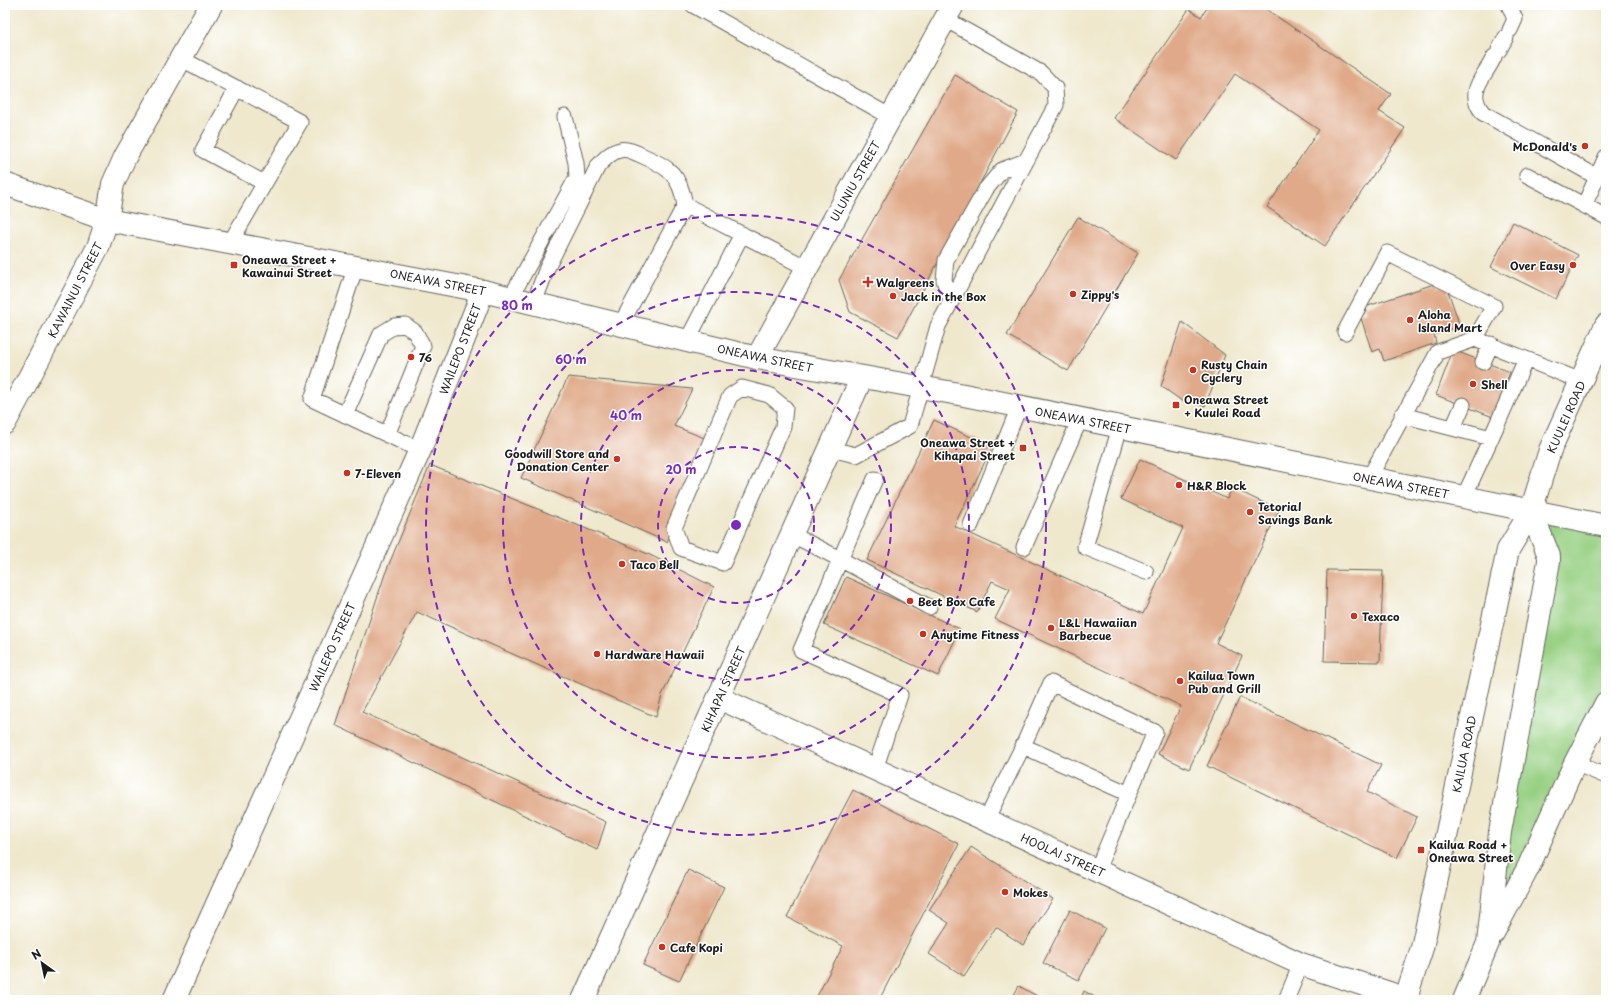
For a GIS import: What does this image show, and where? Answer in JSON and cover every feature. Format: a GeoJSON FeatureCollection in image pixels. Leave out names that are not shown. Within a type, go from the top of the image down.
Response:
{"type":"FeatureCollection","features":[{"type":"Feature","properties":{"kind":"street","name":"KAWAINUI STREET"},"geometry":{"type":"LineString","coordinates":[[5,423],[98,247],[107,220],[113,184],[125,156],[211,5]]}},
{"type":"Feature","properties":{"kind":"street","name":"ULUNIU STREET"},"geometry":{"type":"LineString","coordinates":[[757,358],[950,12]]}},
{"type":"Feature","properties":{"kind":"street","name":"ONEAWA STREET"},"geometry":{"type":"LineString","coordinates":[[5,184],[107,220],[483,291],[757,358],[921,387],[1531,512]]}},
{"type":"Feature","properties":{"kind":"street","name":"WAILEPO STREET"},"geometry":{"type":"LineString","coordinates":[[174,1000],[420,450],[483,291]]}},
{"type":"Feature","properties":{"kind":"street","name":"KUULEI ROAD"},"geometry":{"type":"LineString","coordinates":[[1531,512],[1550,450],[1606,325]]}},
{"type":"Feature","properties":{"kind":"street","name":"KIHAPAI STREET"},"geometry":{"type":"LineString","coordinates":[[583,1000],[720,698],[862,377]]}},
{"type":"Feature","properties":{"kind":"street"},"geometry":{"type":"LineString","coordinates":[[1531,512],[1606,526]]}},
{"type":"Feature","properties":{"kind":"street"},"geometry":{"type":"LineString","coordinates":[[1488,943],[1500,832],[1549,556],[1531,512]]}},
{"type":"Feature","properties":{"kind":"street","name":"KAILUA ROAD"},"geometry":{"type":"LineString","coordinates":[[1407,999],[1422,948],[1508,550],[1531,512]]}},
{"type":"Feature","properties":{"kind":"street","name":"HOOLAI STREET"},"geometry":{"type":"LineString","coordinates":[[720,698],[1301,964],[1407,999]]}},
{"type":"Feature","properties":{"kind":"street"},"geometry":{"type":"LineString","coordinates":[[1464,1000],[1488,943],[1528,868],[1575,763],[1606,703]]}},
{"type":"Feature","properties":{"kind":"lane"},"geometry":{"type":"LineString","coordinates":[[693,5],[891,117]]}},
{"type":"Feature","properties":{"kind":"lane"},"geometry":{"type":"LineString","coordinates":[[1509,5],[1515,19],[1475,91],[1475,100],[1483,113],[1597,177]]}},
{"type":"Feature","properties":{"kind":"lane"},"geometry":{"type":"LineString","coordinates":[[830,449],[856,455],[910,426],[938,326],[1056,106],[1055,88],[1041,73],[950,12]]}},
{"type":"Feature","properties":{"kind":"lane"},"geometry":{"type":"LineString","coordinates":[[180,58],[300,122],[230,243]]}},
{"type":"Feature","properties":{"kind":"lane"},"geometry":{"type":"LineString","coordinates":[[237,88],[203,150],[264,183]]}},
{"type":"Feature","properties":{"kind":"lane"},"geometry":{"type":"LineString","coordinates":[[511,297],[577,177],[565,117]]}},
{"type":"Feature","properties":{"kind":"lane"},"geometry":{"type":"LineString","coordinates":[[534,303],[547,268],[598,166],[610,154],[620,149],[636,152],[663,164],[675,176],[682,189],[685,205],[621,324]]}},
{"type":"Feature","properties":{"kind":"lane"},"geometry":{"type":"LineString","coordinates":[[1584,206],[1606,157]]}},
{"type":"Feature","properties":{"kind":"lane"},"geometry":{"type":"LineString","coordinates":[[951,300],[944,280],[946,260],[986,189],[1002,170],[1026,161]]}},
{"type":"Feature","properties":{"kind":"lane"},"geometry":{"type":"LineString","coordinates":[[1527,175],[1606,217]]}},
{"type":"Feature","properties":{"kind":"lane"},"geometry":{"type":"LineString","coordinates":[[685,205],[807,268]]}},
{"type":"Feature","properties":{"kind":"lane"},"geometry":{"type":"LineString","coordinates":[[687,341],[742,234]]}},
{"type":"Feature","properties":{"kind":"lane"},"geometry":{"type":"LineString","coordinates":[[1345,332],[1387,253],[1494,306],[1475,339]]}},
{"type":"Feature","properties":{"kind":"lane"},"geometry":{"type":"LineString","coordinates":[[356,266],[312,399],[420,450]]}},
{"type":"Feature","properties":{"kind":"lane"},"geometry":{"type":"LineString","coordinates":[[345,414],[381,334],[394,326],[405,325],[415,332],[423,346],[387,435]]}},
{"type":"Feature","properties":{"kind":"lane"},"geometry":{"type":"LineString","coordinates":[[1369,478],[1402,415],[1438,352],[1475,339],[1491,344],[1581,381]]}},
{"type":"Feature","properties":{"kind":"lane"},"geometry":{"type":"LineString","coordinates":[[1483,362],[1491,344]]}},
{"type":"Feature","properties":{"kind":"lane"},"geometry":{"type":"LineString","coordinates":[[1464,498],[1526,359]]}},
{"type":"Feature","properties":{"kind":"lane"},"geometry":{"type":"LineString","coordinates":[[742,388],[769,394],[785,408],[783,426],[723,563],[681,548],[674,528],[730,396],[742,388]]}},
{"type":"Feature","properties":{"kind":"lane"},"geometry":{"type":"LineString","coordinates":[[1453,428],[1463,405]]}},
{"type":"Feature","properties":{"kind":"lane"},"geometry":{"type":"LineString","coordinates":[[971,526],[1019,407]]}},
{"type":"Feature","properties":{"kind":"lane"},"geometry":{"type":"LineString","coordinates":[[1402,415],[1491,438]]}},
{"type":"Feature","properties":{"kind":"lane"},"geometry":{"type":"LineString","coordinates":[[1024,547],[1080,419]]}},
{"type":"Feature","properties":{"kind":"lane"},"geometry":{"type":"LineString","coordinates":[[1120,427],[1085,547],[1146,572]]}},
{"type":"Feature","properties":{"kind":"lane"},"geometry":{"type":"LineString","coordinates":[[875,479],[801,650],[900,695],[875,769]]}},
{"type":"Feature","properties":{"kind":"lane"},"geometry":{"type":"LineString","coordinates":[[792,535],[841,559],[865,574],[929,607]]}},
{"type":"Feature","properties":{"kind":"lane"},"geometry":{"type":"LineString","coordinates":[[986,820],[1023,746],[1051,683],[1155,732],[1097,870]]}},
{"type":"Feature","properties":{"kind":"lane"},"geometry":{"type":"LineString","coordinates":[[1023,746],[1129,794]]}},
{"type":"Feature","properties":{"kind":"lane"},"geometry":{"type":"LineString","coordinates":[[1575,763],[1606,776]]}},
{"type":"Feature","properties":{"kind":"lane"},"geometry":{"type":"LineString","coordinates":[[1286,1000],[1301,964]]}},
{"type":"Feature","properties":{"kind":"green space"},"geometry":{"type":"Polygon","coordinates":[[[1531,511],[1606,525],[1606,703],[1488,943],[1549,561],[1531,511]]]}},
{"type":"Feature","properties":{"kind":"building"},"geometry":{"type":"Polygon","coordinates":[[[1209,5],[1260,5],[1391,94],[1379,111],[1405,128],[1325,246],[1267,207],[1319,130],[1235,74],[1176,160],[1114,118],[1189,9],[1201,17],[1209,5]]]}},
{"type":"Feature","properties":{"kind":"building","name":"Walgreens"},"geometry":{"type":"Polygon","coordinates":[[[955,75],[1018,112],[898,337],[850,312],[839,280],[955,75]]]}},
{"type":"Feature","properties":{"kind":"building","name":"Zippy's"},"geometry":{"type":"Polygon","coordinates":[[[1078,217],[1138,253],[1068,371],[1007,335],[1078,217]]]}},
{"type":"Feature","properties":{"kind":"building"},"geometry":{"type":"Polygon","coordinates":[[[1513,222],[1578,255],[1556,299],[1491,267],[1513,222]]]}},
{"type":"Feature","properties":{"kind":"building","name":"Aloha Island Mart"},"geometry":{"type":"Polygon","coordinates":[[[1437,283],[1439,287],[1446,285],[1460,326],[1434,334],[1436,343],[1384,361],[1380,349],[1372,352],[1360,315],[1367,312],[1365,307],[1437,283]]]}},
{"type":"Feature","properties":{"kind":"building","name":"Rusty Chain Cyclery"},"geometry":{"type":"Polygon","coordinates":[[[1182,322],[1225,355],[1205,406],[1182,401],[1161,386],[1182,322]]]}},
{"type":"Feature","properties":{"kind":"building","name":"Shell"},"geometry":{"type":"Polygon","coordinates":[[[1453,350],[1510,372],[1493,417],[1436,395],[1453,350]]]}},
{"type":"Feature","properties":{"kind":"building","name":"Goodwill Store and Donation Center"},"geometry":{"type":"Polygon","coordinates":[[[568,377],[692,389],[674,426],[712,441],[667,542],[521,478],[568,377]]]}},
{"type":"Feature","properties":{"kind":"building"},"geometry":{"type":"Polygon","coordinates":[[[934,420],[992,447],[954,526],[1143,614],[1183,528],[1121,499],[1140,459],[1227,499],[1232,488],[1279,510],[1216,643],[1242,656],[1189,769],[1158,754],[1181,706],[995,619],[1010,589],[992,581],[977,612],[867,560],[934,420]]]}},
{"type":"Feature","properties":{"kind":"building","name":"Hardware Hawaii"},"geometry":{"type":"Polygon","coordinates":[[[430,465],[648,554],[714,587],[662,695],[656,717],[417,612],[362,712],[606,822],[597,850],[335,725],[385,574],[430,465]]]}},
{"type":"Feature","properties":{"kind":"building","name":"Texaco"},"geometry":{"type":"Polygon","coordinates":[[[1327,570],[1383,571],[1380,662],[1324,661],[1327,570]]]}},
{"type":"Feature","properties":{"kind":"building"},"geometry":{"type":"Polygon","coordinates":[[[846,577],[960,629],[938,676],[824,625],[846,577]]]}},
{"type":"Feature","properties":{"kind":"building"},"geometry":{"type":"Polygon","coordinates":[[[1240,697],[1381,765],[1367,792],[1417,817],[1397,858],[1207,766],[1240,697]]]}},
{"type":"Feature","properties":{"kind":"building"},"geometry":{"type":"Polygon","coordinates":[[[853,790],[959,844],[879,1000],[815,1000],[843,946],[787,917],[853,790]]]}},
{"type":"Feature","properties":{"kind":"building"},"geometry":{"type":"Polygon","coordinates":[[[971,847],[1053,899],[1023,945],[996,927],[964,976],[929,954],[949,923],[929,910],[971,847]]]}},
{"type":"Feature","properties":{"kind":"building"},"geometry":{"type":"Polygon","coordinates":[[[688,870],[724,887],[679,981],[643,965],[688,870]]]}},
{"type":"Feature","properties":{"kind":"building"},"geometry":{"type":"Polygon","coordinates":[[[1070,910],[1105,928],[1079,980],[1043,963],[1070,910]]]}},
{"type":"Feature","properties":{"kind":"building"},"geometry":{"type":"Polygon","coordinates":[[[1019,986],[1044,1000],[1011,1000],[1019,986]]]}},
{"type":"Feature","properties":{"kind":"building"},"geometry":{"type":"Polygon","coordinates":[[[1084,991],[1100,1000],[1080,1000],[1084,991]]]}},
{"type":"Feature","properties":{"kind":"place","name":"McDonald's"},"geometry":{"type":"Point","coordinates":[1585,146]}},
{"type":"Feature","properties":{"kind":"place","name":"Oneawa Street + Kawainui Street"},"geometry":{"type":"Point","coordinates":[234,265]}},
{"type":"Feature","properties":{"kind":"place","name":"Over Easy"},"geometry":{"type":"Point","coordinates":[1573,265]}},
{"type":"Feature","properties":{"kind":"place","name":"Walgreens"},"geometry":{"type":"Point","coordinates":[868,282]}},
{"type":"Feature","properties":{"kind":"place","name":"Zippy's"},"geometry":{"type":"Point","coordinates":[1073,294]}},
{"type":"Feature","properties":{"kind":"place","name":"Jack in the Box"},"geometry":{"type":"Point","coordinates":[893,296]}},
{"type":"Feature","properties":{"kind":"place","name":"Aloha Island Mart"},"geometry":{"type":"Point","coordinates":[1410,320]}},
{"type":"Feature","properties":{"kind":"place","name":"76"},"geometry":{"type":"Point","coordinates":[411,357]}},
{"type":"Feature","properties":{"kind":"place","name":"Rusty Chain Cyclery"},"geometry":{"type":"Point","coordinates":[1193,370]}},
{"type":"Feature","properties":{"kind":"place","name":"Shell"},"geometry":{"type":"Point","coordinates":[1473,384]}},
{"type":"Feature","properties":{"kind":"place","name":"Oneawa Street + Kuulei Road"},"geometry":{"type":"Point","coordinates":[1176,405]}},
{"type":"Feature","properties":{"kind":"place","name":"Oneawa Street + Kihapai Street"},"geometry":{"type":"Point","coordinates":[1023,448]}},
{"type":"Feature","properties":{"kind":"place","name":"Goodwill Store and Donation Center"},"geometry":{"type":"Point","coordinates":[617,459]}},
{"type":"Feature","properties":{"kind":"place","name":"7-Eleven"},"geometry":{"type":"Point","coordinates":[347,473]}},
{"type":"Feature","properties":{"kind":"place","name":"H&R Block"},"geometry":{"type":"Point","coordinates":[1179,485]}},
{"type":"Feature","properties":{"kind":"place","name":"Tetorial Savings Bank"},"geometry":{"type":"Point","coordinates":[1250,512]}},
{"type":"Feature","properties":{"kind":"place","name":"Taco Bell"},"geometry":{"type":"Point","coordinates":[622,564]}},
{"type":"Feature","properties":{"kind":"place","name":"Beet Box Cafe"},"geometry":{"type":"Point","coordinates":[910,601]}},
{"type":"Feature","properties":{"kind":"place","name":"Texaco"},"geometry":{"type":"Point","coordinates":[1354,616]}},
{"type":"Feature","properties":{"kind":"place","name":"L&L Hawaiian Barbecue"},"geometry":{"type":"Point","coordinates":[1051,628]}},
{"type":"Feature","properties":{"kind":"place","name":"Anytime Fitness"},"geometry":{"type":"Point","coordinates":[923,634]}},
{"type":"Feature","properties":{"kind":"place","name":"Hardware Hawaii"},"geometry":{"type":"Point","coordinates":[597,654]}},
{"type":"Feature","properties":{"kind":"place","name":"Kailua Town Pub and Grill"},"geometry":{"type":"Point","coordinates":[1180,681]}},
{"type":"Feature","properties":{"kind":"place","name":"Kailua Road + Oneawa Street"},"geometry":{"type":"Point","coordinates":[1421,850]}},
{"type":"Feature","properties":{"kind":"place","name":"Mokes"},"geometry":{"type":"Point","coordinates":[1005,892]}},
{"type":"Feature","properties":{"kind":"place","name":"Cafe Kopi"},"geometry":{"type":"Point","coordinates":[662,947]}}]}
